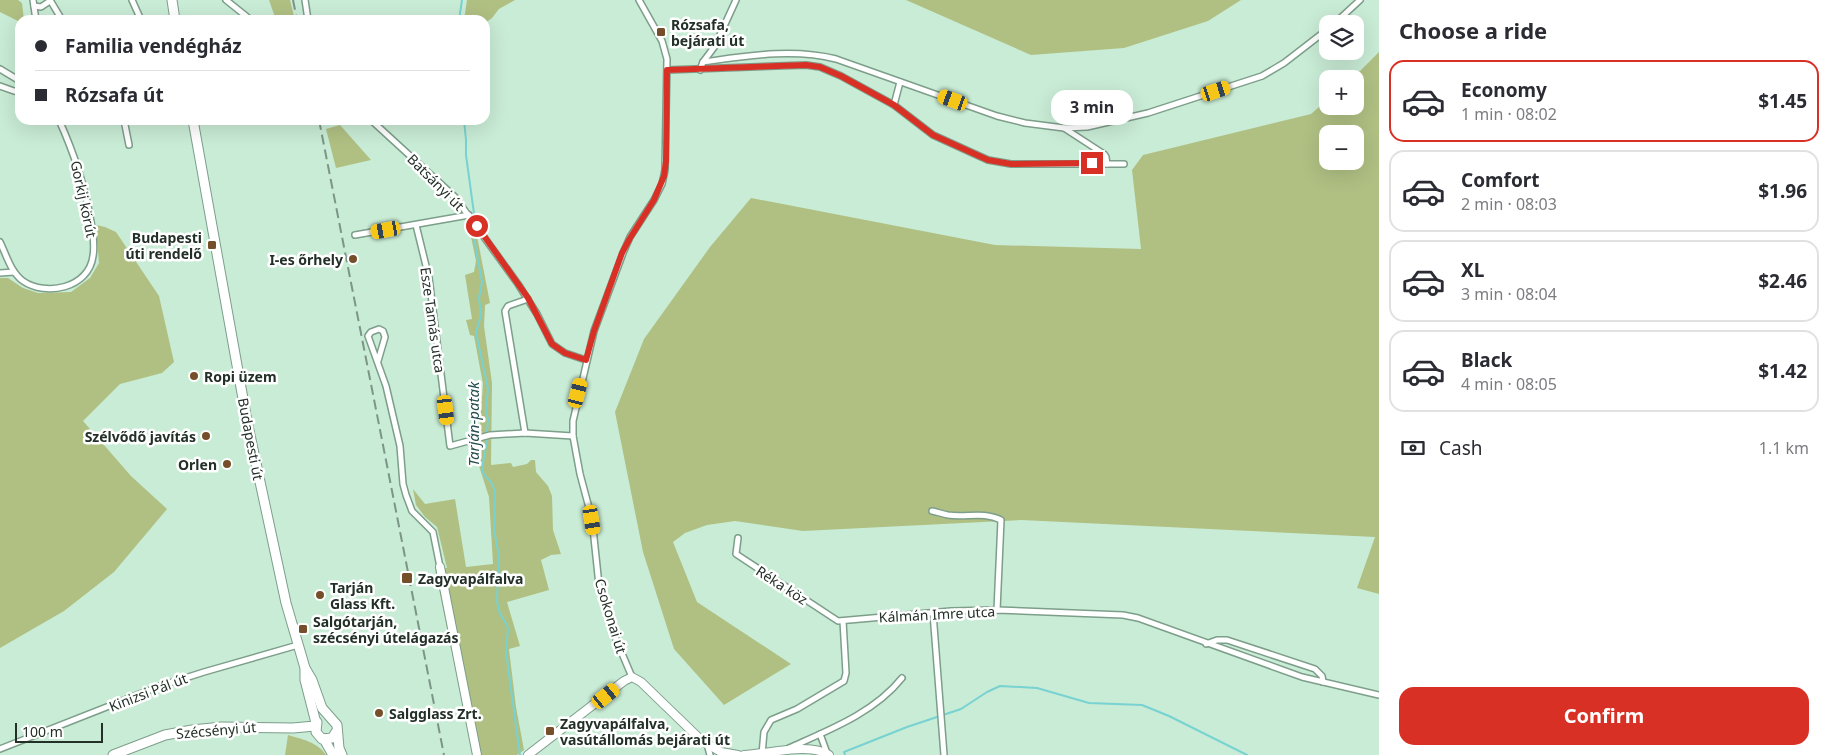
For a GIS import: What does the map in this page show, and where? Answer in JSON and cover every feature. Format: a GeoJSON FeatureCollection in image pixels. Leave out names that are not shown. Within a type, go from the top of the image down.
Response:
{"type":"FeatureCollection","features":[{"type":"Feature","properties":{"kind":"main road"},"geometry":{"type":"LineString","coordinates":[[172,0],[174,15]]}},
{"type":"Feature","properties":{"kind":"main road","name":"Budapesti út"},"geometry":{"type":"LineString","coordinates":[[194,125],[264,504],[286,603],[305,668],[312,680],[322,708],[329,718],[335,722],[336,732]]}},
{"type":"Feature","properties":{"kind":"main road"},"geometry":{"type":"LineString","coordinates":[[440,568],[477,755]]}},
{"type":"Feature","properties":{"kind":"main road","name":"Budapesti út"},"geometry":{"type":"LineString","coordinates":[[305,668],[305,680],[318,731],[333,755]]}},
{"type":"Feature","properties":{"kind":"main road"},"geometry":{"type":"LineString","coordinates":[[529,754],[624,681],[632,677],[641,682],[707,744],[721,752],[738,755]]}},
{"type":"Feature","properties":{"kind":"main road"},"geometry":{"type":"LineString","coordinates":[[329,718],[323,718],[318,731],[332,738],[336,732]]}},
{"type":"Feature","properties":{"kind":"main road","name":"Szécsényi út"},"geometry":{"type":"LineString","coordinates":[[113,755],[165,735],[192,730],[222,727],[293,728],[318,731]]}},
{"type":"Feature","properties":{"kind":"main road"},"geometry":{"type":"LineString","coordinates":[[336,732],[342,755]]}},
{"type":"Feature","properties":{"kind":"main road"},"geometry":{"type":"LineString","coordinates":[[744,755],[812,748],[828,754]]}},
{"type":"Feature","properties":{"kind":"street"},"geometry":{"type":"LineString","coordinates":[[33,0],[35,15]]}},
{"type":"Feature","properties":{"kind":"street"},"geometry":{"type":"LineString","coordinates":[[132,0],[139,15]]}},
{"type":"Feature","properties":{"kind":"street"},"geometry":{"type":"LineString","coordinates":[[226,0],[245,15]]}},
{"type":"Feature","properties":{"kind":"street"},"geometry":{"type":"LineString","coordinates":[[304,0],[307,15]]}},
{"type":"Feature","properties":{"kind":"street","name":"Csokonai út"},"geometry":{"type":"LineString","coordinates":[[632,677],[612,630],[602,598],[592,520],[572,436],[574,410],[594,331],[622,253],[654,200],[664,176],[666,161],[666,52],[662,41],[639,0]]}},
{"type":"Feature","properties":{"kind":"street"},"geometry":{"type":"LineString","coordinates":[[700,70],[702,62],[716,46],[736,0]]}},
{"type":"Feature","properties":{"kind":"street"},"geometry":{"type":"LineString","coordinates":[[1344,15],[1360,0]]}},
{"type":"Feature","properties":{"kind":"street"},"geometry":{"type":"LineString","coordinates":[[34,6],[41,7],[50,1],[59,15]]}},
{"type":"Feature","properties":{"kind":"street"},"geometry":{"type":"LineString","coordinates":[[702,62],[782,53],[806,53],[836,59],[997,116],[1025,123],[1064,128],[1096,126],[1148,114],[1250,80],[1284,63],[1319,36]]}},
{"type":"Feature","properties":{"kind":"street"},"geometry":{"type":"LineString","coordinates":[[667,70],[806,65],[820,67],[841,76],[894,105],[933,135],[993,161],[1011,164],[1124,164]]}},
{"type":"Feature","properties":{"kind":"street"},"geometry":{"type":"LineString","coordinates":[[0,69],[15,78]]}},
{"type":"Feature","properties":{"kind":"street"},"geometry":{"type":"LineString","coordinates":[[894,105],[900,82]]}},
{"type":"Feature","properties":{"kind":"street"},"geometry":{"type":"LineString","coordinates":[[0,86],[15,91]]}},
{"type":"Feature","properties":{"kind":"street","name":"Gorkij körút"},"geometry":{"type":"LineString","coordinates":[[14,272],[23,281],[35,288],[60,288],[79,280],[89,269],[92,262],[94,250],[93,237],[86,195],[77,163],[61,125]]}},
{"type":"Feature","properties":{"kind":"street"},"geometry":{"type":"LineString","coordinates":[[125,125],[129,145]]}},
{"type":"Feature","properties":{"kind":"street","name":"Batsányi út"},"geometry":{"type":"LineString","coordinates":[[377,125],[434,177],[473,220],[528,298],[552,344],[565,353],[586,360]]}},
{"type":"Feature","properties":{"kind":"street"},"geometry":{"type":"LineString","coordinates":[[1064,128],[1104,154],[1107,164]]}},
{"type":"Feature","properties":{"kind":"street"},"geometry":{"type":"LineString","coordinates":[[355,235],[468,215]]}},
{"type":"Feature","properties":{"kind":"street","name":"Esze Tamás utca"},"geometry":{"type":"LineString","coordinates":[[416,225],[429,278],[450,446],[487,435],[525,433]]}},
{"type":"Feature","properties":{"kind":"street"},"geometry":{"type":"LineString","coordinates":[[0,242],[14,272],[0,273]]}},
{"type":"Feature","properties":{"kind":"street"},"geometry":{"type":"LineString","coordinates":[[528,298],[508,306],[505,311],[525,433],[572,436]]}},
{"type":"Feature","properties":{"kind":"street"},"geometry":{"type":"LineString","coordinates":[[378,361],[385,337],[384,331],[379,329],[371,332],[368,336],[386,386],[400,446],[403,484],[412,511],[433,532],[440,568]]}},
{"type":"Feature","properties":{"kind":"street"},"geometry":{"type":"LineString","coordinates":[[932,511],[949,515],[978,514],[1001,520],[997,610]]}},
{"type":"Feature","properties":{"kind":"street","name":"Réka köz"},"geometry":{"type":"LineString","coordinates":[[738,538],[736,554],[838,621],[844,620]]}},
{"type":"Feature","properties":{"kind":"street","name":"Kálmán Imre utca"},"geometry":{"type":"LineString","coordinates":[[844,620],[997,610],[1131,616],[1302,677],[1379,695]]}},
{"type":"Feature","properties":{"kind":"street"},"geometry":{"type":"LineString","coordinates":[[933,613],[944,755]]}},
{"type":"Feature","properties":{"kind":"street"},"geometry":{"type":"LineString","coordinates":[[762,754],[764,732],[771,720],[797,709],[844,681],[846,673],[844,620]]}},
{"type":"Feature","properties":{"kind":"street","name":"Kálmán Imre utca"},"geometry":{"type":"LineString","coordinates":[[1206,644],[1217,640],[1227,640],[1315,669],[1322,676],[1323,682]]}},
{"type":"Feature","properties":{"kind":"street","name":"Kinizsi Pál út"},"geometry":{"type":"LineString","coordinates":[[0,749],[168,684],[298,645]]}},
{"type":"Feature","properties":{"kind":"street"},"geometry":{"type":"LineString","coordinates":[[782,751],[840,724],[877,702],[892,690],[902,678]]}},
{"type":"Feature","properties":{"kind":"street"},"geometry":{"type":"LineString","coordinates":[[820,734],[828,754]]}},
{"type":"Feature","properties":{"kind":"street"},"geometry":{"type":"LineString","coordinates":[[707,744],[710,755]]}},
{"type":"Feature","properties":{"kind":"green space"},"geometry":{"type":"Polygon","coordinates":[[[0,0],[18,0],[22,3],[23,15],[15,15],[15,20],[0,12],[0,0]]]}},
{"type":"Feature","properties":{"kind":"green space"},"geometry":{"type":"Polygon","coordinates":[[[269,0],[290,0],[294,15],[274,15],[269,0]]]}},
{"type":"Feature","properties":{"kind":"green space"},"geometry":{"type":"Polygon","coordinates":[[[467,0],[515,0],[499,9],[490,19],[490,15],[465,15],[467,0]]]}},
{"type":"Feature","properties":{"kind":"green space"},"geometry":{"type":"Polygon","coordinates":[[[906,0],[1241,0],[1208,21],[1124,48],[1031,55],[906,0]]]}},
{"type":"Feature","properties":{"kind":"green space"},"geometry":{"type":"Polygon","coordinates":[[[1379,52],[1379,594],[1357,588],[1375,537],[1021,520],[803,531],[735,521],[707,525],[685,533],[673,542],[697,602],[791,664],[724,705],[674,649],[643,552],[615,412],[644,339],[710,247],[751,198],[995,245],[1141,249],[1132,170],[1143,155],[1311,114],[1319,107],[1319,115],[1364,115],[1364,70],[1361,70],[1379,52]]]}},
{"type":"Feature","properties":{"kind":"green space"},"geometry":{"type":"Polygon","coordinates":[[[340,125],[371,160],[336,168],[326,129],[340,125]]]}},
{"type":"Feature","properties":{"kind":"green space"},"geometry":{"type":"Polygon","coordinates":[[[468,222],[477,236],[490,303],[485,305],[484,326],[492,383],[491,465],[511,463],[513,467],[535,460],[536,472],[548,486],[552,496],[553,530],[561,554],[551,555],[541,560],[549,590],[507,602],[520,646],[509,649],[516,707],[524,750],[517,755],[473,755],[435,569],[447,568],[437,527],[425,517],[416,505],[413,489],[425,504],[455,499],[466,567],[493,564],[489,497],[479,466],[483,384],[474,336],[470,335],[466,320],[472,319],[465,275],[474,272],[476,261],[468,222]]]}},
{"type":"Feature","properties":{"kind":"green space"},"geometry":{"type":"Polygon","coordinates":[[[96,225],[116,232],[159,296],[174,362],[162,373],[120,384],[83,421],[131,476],[167,509],[114,572],[64,611],[0,648],[0,278],[8,278],[23,288],[38,293],[71,292],[90,278],[99,263],[96,225]]]}},
{"type":"Feature","properties":{"kind":"green space"},"geometry":{"type":"Polygon","coordinates":[[[288,735],[314,744],[326,755],[285,755],[288,735]]]}},
{"type":"Feature","properties":{"kind":"waterway","name":"Tarján-patak"},"geometry":{"type":"LineString","coordinates":[[460,15],[462,0]]}},
{"type":"Feature","properties":{"kind":"waterway","name":"Tarján-patak"},"geometry":{"type":"LineString","coordinates":[[464,125],[466,155],[475,221]]}},
{"type":"Feature","properties":{"kind":"waterway","name":"Tarján-patak"},"geometry":{"type":"LineString","coordinates":[[475,226],[475,243],[482,282],[479,298],[481,315],[476,333],[488,389],[486,410],[488,420],[482,469],[495,492],[494,530],[499,556],[497,601],[500,614],[508,629],[506,652],[520,755]]}},
{"type":"Feature","properties":{"kind":"waterway"},"geometry":{"type":"LineString","coordinates":[[845,755],[844,752],[907,727],[961,709],[1000,686],[1037,688],[1089,703],[1142,705],[1169,716],[1247,755]]}},
{"type":"Feature","properties":{"kind":"railway"},"geometry":{"type":"LineString","coordinates":[[293,0],[296,15]]}},
{"type":"Feature","properties":{"kind":"railway"},"geometry":{"type":"LineString","coordinates":[[320,125],[444,755]]}},
{"type":"Feature","properties":{"kind":"place","name":"Rózsafa, bejárati út"},"geometry":{"type":"Point","coordinates":[661,32]}},
{"type":"Feature","properties":{"kind":"place","name":"Budapesti úti rendelő"},"geometry":{"type":"Point","coordinates":[212,245]}},
{"type":"Feature","properties":{"kind":"place","name":"I-es őrhely"},"geometry":{"type":"Point","coordinates":[353,259]}},
{"type":"Feature","properties":{"kind":"place","name":"Ropi üzem"},"geometry":{"type":"Point","coordinates":[194,376]}},
{"type":"Feature","properties":{"kind":"place","name":"Szélvődő javítás"},"geometry":{"type":"Point","coordinates":[206,436]}},
{"type":"Feature","properties":{"kind":"place","name":"Orlen"},"geometry":{"type":"Point","coordinates":[227,464]}},
{"type":"Feature","properties":{"kind":"place","name":"Zagyvapálfalva"},"geometry":{"type":"Point","coordinates":[407,578]}},
{"type":"Feature","properties":{"kind":"place","name":"Tarján Glass Kft."},"geometry":{"type":"Point","coordinates":[320,595]}},
{"type":"Feature","properties":{"kind":"place","name":"Salgótarján, szécsényi útelágazás"},"geometry":{"type":"Point","coordinates":[303,629]}},
{"type":"Feature","properties":{"kind":"place","name":"Salgglass Zrt."},"geometry":{"type":"Point","coordinates":[379,713]}},
{"type":"Feature","properties":{"kind":"place","name":"Zagyvapálfalva, vasútállomás bejárati út"},"geometry":{"type":"Point","coordinates":[550,731]}},
{"type":"Feature","properties":{"kind":"route"},"geometry":{"type":"LineString","coordinates":[[477,226],[528,298],[548,340],[565,353],[586,360],[594,331],[622,253],[662,184],[666,161],[667,70],[731,69],[792,65],[820,67],[841,76],[894,105],[933,135],[988,160],[1011,164],[1092,163]]}}]}
